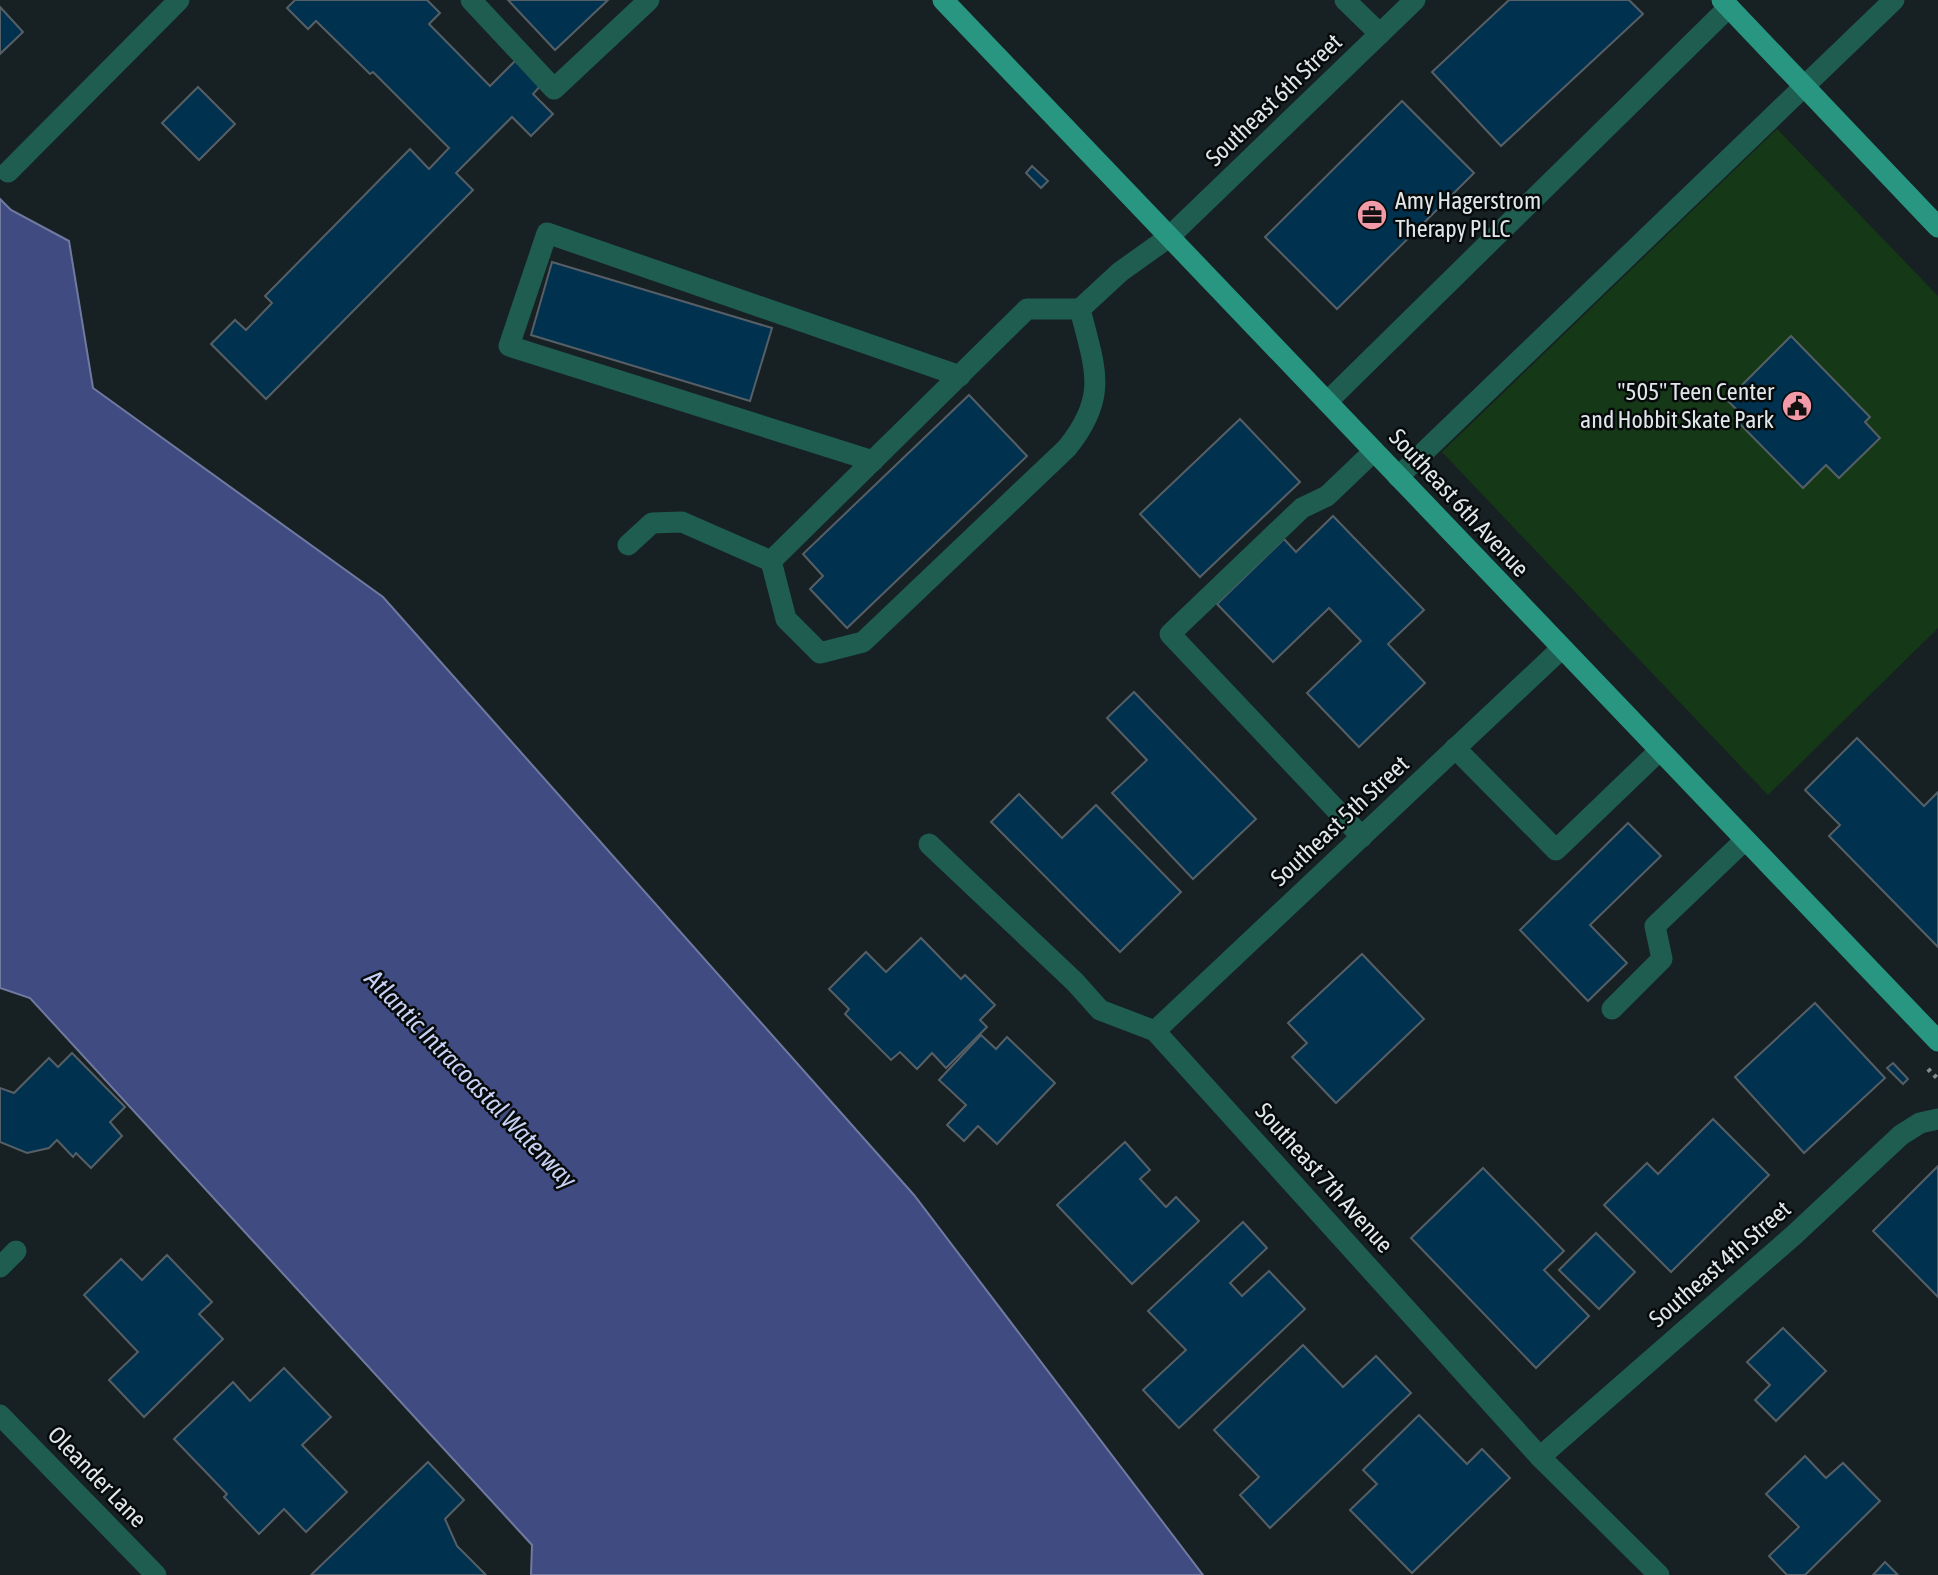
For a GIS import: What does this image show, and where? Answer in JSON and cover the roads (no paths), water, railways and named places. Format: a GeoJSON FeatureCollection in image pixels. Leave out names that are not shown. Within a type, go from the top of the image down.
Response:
{"type":"FeatureCollection","features":[{"type":"Feature","properties":{"kind":"main road","name":"Southeast 6th Avenue"},"geometry":{"type":"LineString","coordinates":[[943,0],[1938,1041]]}},
{"type":"Feature","properties":{"kind":"main road"},"geometry":{"type":"LineString","coordinates":[[1726,4],[1938,227]]}},
{"type":"Feature","properties":{"kind":"street"},"geometry":{"type":"LineString","coordinates":[[8,172],[179,0]]}},
{"type":"Feature","properties":{"kind":"street"},"geometry":{"type":"LineString","coordinates":[[471,0],[554,89],[649,0]]}},
{"type":"Feature","properties":{"kind":"street"},"geometry":{"type":"LineString","coordinates":[[1345,0],[1380,34]]}},
{"type":"Feature","properties":{"kind":"street","name":"Southeast 6th Street"},"geometry":{"type":"LineString","coordinates":[[1080,309],[1120,272],[1169,237],[1415,0]]}},
{"type":"Feature","properties":{"kind":"street"},"geometry":{"type":"LineString","coordinates":[[1398,477],[1894,0]]}},
{"type":"Feature","properties":{"kind":"street"},"geometry":{"type":"LineString","coordinates":[[1327,402],[1726,4]]}},
{"type":"Feature","properties":{"kind":"street"},"geometry":{"type":"LineString","coordinates":[[873,461],[509,346],[547,233],[960,376]]}},
{"type":"Feature","properties":{"kind":"street"},"geometry":{"type":"LineString","coordinates":[[1027,309],[1080,309],[1096,377],[1093,403],[1083,428],[1067,448],[863,642],[820,653],[786,618],[771,561],[1027,309]]}},
{"type":"Feature","properties":{"kind":"street"},"geometry":{"type":"LineString","coordinates":[[1362,837],[1170,634],[1302,508],[1327,496],[1374,451]]}},
{"type":"Feature","properties":{"kind":"street"},"geometry":{"type":"LineString","coordinates":[[628,545],[652,523],[682,522],[771,561]]}},
{"type":"Feature","properties":{"kind":"street","name":"Southeast 5th Street"},"geometry":{"type":"LineString","coordinates":[[1156,1031],[1561,649]]}},
{"type":"Feature","properties":{"kind":"street"},"geometry":{"type":"LineString","coordinates":[[1455,748],[1556,849],[1659,751]]}},
{"type":"Feature","properties":{"kind":"street"},"geometry":{"type":"LineString","coordinates":[[1612,1009],[1662,959],[1655,926],[1745,840]]}},
{"type":"Feature","properties":{"kind":"street","name":"Southeast 7th Avenue"},"geometry":{"type":"LineString","coordinates":[[929,844],[1075,982],[1100,1010],[1156,1031],[1541,1457],[1659,1575]]}},
{"type":"Feature","properties":{"kind":"street","name":"Southeast 4th Street"},"geometry":{"type":"LineString","coordinates":[[1541,1457],[1794,1235],[1901,1135],[1920,1123],[1938,1119]]}},
{"type":"Feature","properties":{"kind":"street"},"geometry":{"type":"LineString","coordinates":[[0,1267],[16,1251]]}},
{"type":"Feature","properties":{"kind":"street","name":"Oleander Lane"},"geometry":{"type":"LineString","coordinates":[[0,1415],[156,1575]]}},
{"type":"Feature","properties":{"kind":"water","name":"Atlantic Intracoastal Waterway"},"geometry":{"type":"Polygon","coordinates":[[[0,199],[11,210],[69,241],[93,388],[383,597],[914,1195],[1203,1575],[531,1575],[532,1545],[30,998],[0,988],[0,199]]]}},
{"type":"Feature","properties":{"kind":"place","name":"Amy Hagerstrom Therapy PLLC"},"geometry":{"type":"Point","coordinates":[1372,215]}},
{"type":"Feature","properties":{"kind":"place","name":"\"505\" Teen Center and Hobbit Skate Park"},"geometry":{"type":"Point","coordinates":[1797,406]}}]}
